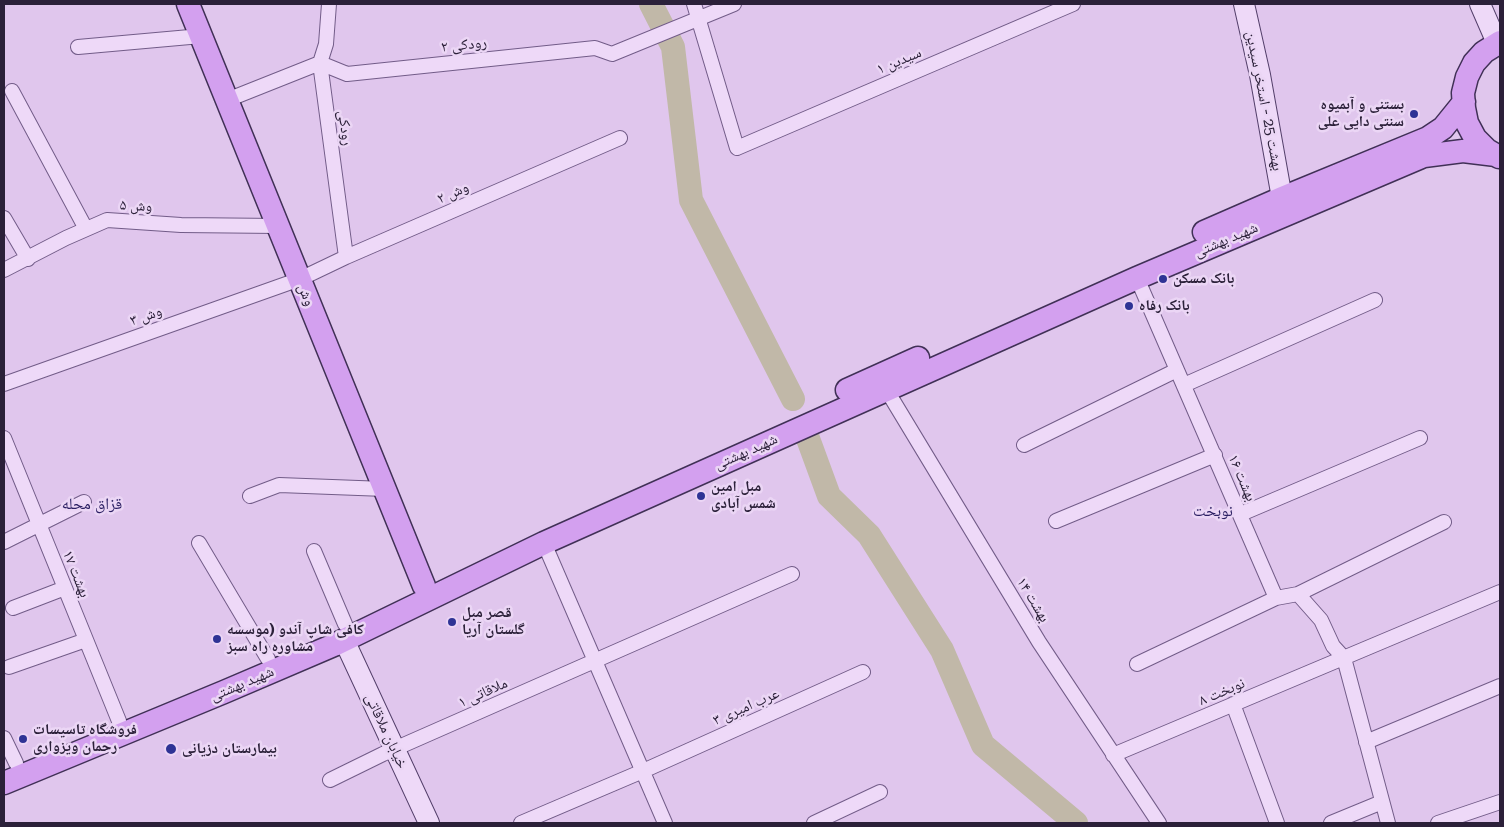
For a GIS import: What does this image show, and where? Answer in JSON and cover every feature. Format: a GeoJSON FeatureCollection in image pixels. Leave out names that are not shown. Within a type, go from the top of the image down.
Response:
{"type":"FeatureCollection","features":[{"type":"Feature","properties":{"kind":"main road","name":"وش"},"geometry":{"type":"LineString","coordinates":[[188,4],[424,586]]}},
{"type":"Feature","properties":{"kind":"main road","name":"بهشت 25 - استخر سیدین"},"geometry":{"type":"LineString","coordinates":[[1244,4],[1260,75],[1282,198]]}},
{"type":"Feature","properties":{"kind":"main road"},"geometry":{"type":"LineString","coordinates":[[1480,4],[1499,42],[1484,52],[1474,64],[1467,77],[1464,102],[1467,123],[1475,138],[1487,150],[1498,157]]}},
{"type":"Feature","properties":{"kind":"main road","name":"شهید بهشتی"},"geometry":{"type":"LineString","coordinates":[[4,782],[224,692],[338,634],[424,586],[562,520],[863,382],[1282,198],[1428,138],[1443,128],[1464,102]]}},
{"type":"Feature","properties":{"kind":"main road","name":"شهید بهشتی"},"geometry":{"type":"LineString","coordinates":[[10,765],[268,659],[338,634],[1137,278],[1424,156],[1463,151],[1498,157]]}},
{"type":"Feature","properties":{"kind":"main road","name":"خیابان ملاقاتی"},"geometry":{"type":"LineString","coordinates":[[338,634],[389,752],[414,823]]}},
{"type":"Feature","properties":{"kind":"main road","name":"خیابان ملاقاتی"},"geometry":{"type":"LineString","coordinates":[[389,752],[429,823]]}},
{"type":"Feature","properties":{"kind":"street","name":"رودکی"},"geometry":{"type":"LineString","coordinates":[[329,4],[326,44],[320,64],[346,257]]}},
{"type":"Feature","properties":{"kind":"street"},"geometry":{"type":"LineString","coordinates":[[694,4],[699,19],[734,4]]}},
{"type":"Feature","properties":{"kind":"street","name":"سیدین ۱"},"geometry":{"type":"LineString","coordinates":[[699,19],[737,148],[1073,4]]}},
{"type":"Feature","properties":{"kind":"street","name":"رودکی ۲"},"geometry":{"type":"LineString","coordinates":[[320,64],[347,74],[595,48],[612,54],[699,19]]}},
{"type":"Feature","properties":{"kind":"street"},"geometry":{"type":"LineString","coordinates":[[78,47],[201,36]]}},
{"type":"Feature","properties":{"kind":"street"},"geometry":{"type":"LineString","coordinates":[[227,100],[320,64]]}},
{"type":"Feature","properties":{"kind":"street"},"geometry":{"type":"LineString","coordinates":[[12,91],[86,229]]}},
{"type":"Feature","properties":{"kind":"street","name":"وش ۲"},"geometry":{"type":"LineString","coordinates":[[300,279],[346,257],[620,138]]}},
{"type":"Feature","properties":{"kind":"street"},"geometry":{"type":"LineString","coordinates":[[4,218],[28,259]]}},
{"type":"Feature","properties":{"kind":"street","name":"وش ۵"},"geometry":{"type":"LineString","coordinates":[[4,270],[107,220],[181,225],[278,226]]}},
{"type":"Feature","properties":{"kind":"street","name":"۱۶ بهشت"},"geometry":{"type":"LineString","coordinates":[[1137,278],[1276,598]]}},
{"type":"Feature","properties":{"kind":"street","name":"وش ۳"},"geometry":{"type":"LineString","coordinates":[[4,384],[300,279]]}},
{"type":"Feature","properties":{"kind":"street"},"geometry":{"type":"LineString","coordinates":[[1184,385],[1375,300]]}},
{"type":"Feature","properties":{"kind":"street"},"geometry":{"type":"LineString","coordinates":[[1024,445],[1177,370]]}},
{"type":"Feature","properties":{"kind":"street","name":"بهشت ۱۴"},"geometry":{"type":"LineString","coordinates":[[886,389],[1039,642],[1112,755],[1160,823]]}},
{"type":"Feature","properties":{"kind":"street","name":"بهشت ۱۷"},"geometry":{"type":"LineString","coordinates":[[4,438],[119,721]]}},
{"type":"Feature","properties":{"kind":"street"},"geometry":{"type":"LineString","coordinates":[[1240,514],[1420,438]]}},
{"type":"Feature","properties":{"kind":"street"},"geometry":{"type":"LineString","coordinates":[[1056,521],[1215,455]]}},
{"type":"Feature","properties":{"kind":"street"},"geometry":{"type":"LineString","coordinates":[[250,496],[279,485],[385,489]]}},
{"type":"Feature","properties":{"kind":"street"},"geometry":{"type":"LineString","coordinates":[[4,542],[84,502]]}},
{"type":"Feature","properties":{"kind":"street"},"geometry":{"type":"LineString","coordinates":[[1137,664],[1276,598],[1298,594],[1444,522]]}},
{"type":"Feature","properties":{"kind":"street"},"geometry":{"type":"LineString","coordinates":[[199,543],[268,659]]}},
{"type":"Feature","properties":{"kind":"street"},"geometry":{"type":"LineString","coordinates":[[544,543],[665,823]]}},
{"type":"Feature","properties":{"kind":"street"},"geometry":{"type":"LineString","coordinates":[[314,552],[338,634]]}},
{"type":"Feature","properties":{"kind":"street","name":"ملاقاتی ۱"},"geometry":{"type":"LineString","coordinates":[[330,780],[389,752],[792,574]]}},
{"type":"Feature","properties":{"kind":"street"},"geometry":{"type":"LineString","coordinates":[[13,608],[65,588]]}},
{"type":"Feature","properties":{"kind":"street","name":"۸ نوبخت"},"geometry":{"type":"LineString","coordinates":[[1112,755],[1500,592]]}},
{"type":"Feature","properties":{"kind":"street"},"geometry":{"type":"LineString","coordinates":[[1298,594],[1321,620],[1333,646],[1344,658],[1388,823]]}},
{"type":"Feature","properties":{"kind":"street"},"geometry":{"type":"LineString","coordinates":[[9,667],[86,640]]}},
{"type":"Feature","properties":{"kind":"street","name":"۳ عرب امیری"},"geometry":{"type":"LineString","coordinates":[[521,823],[643,771],[863,672]]}},
{"type":"Feature","properties":{"kind":"street"},"geometry":{"type":"LineString","coordinates":[[1366,742],[1500,686]]}},
{"type":"Feature","properties":{"kind":"street"},"geometry":{"type":"LineString","coordinates":[[1233,704],[1277,823]]}},
{"type":"Feature","properties":{"kind":"street"},"geometry":{"type":"LineString","coordinates":[[4,738],[10,765]]}},
{"type":"Feature","properties":{"kind":"street"},"geometry":{"type":"LineString","coordinates":[[814,823],[880,792]]}},
{"type":"Feature","properties":{"kind":"street"},"geometry":{"type":"LineString","coordinates":[[1331,823],[1382,802]]}},
{"type":"Feature","properties":{"kind":"street"},"geometry":{"type":"LineString","coordinates":[[1438,823],[1500,802]]}},
{"type":"Feature","properties":{"kind":"waterway"},"geometry":{"type":"LineString","coordinates":[[651,4],[673,47],[691,200],[793,399]]}},
{"type":"Feature","properties":{"kind":"waterway"},"geometry":{"type":"LineString","coordinates":[[807,436],[829,496],[869,535],[942,650],[983,745],[1076,823]]}},
{"type":"Feature","properties":{"kind":"place","name":"بستنی و آبمیوه سنتی دایی علی"},"geometry":{"type":"Point","coordinates":[1414,114]}},
{"type":"Feature","properties":{"kind":"place","name":"بانک مسکن"},"geometry":{"type":"Point","coordinates":[1163,279]}},
{"type":"Feature","properties":{"kind":"place","name":"بانک رفاه"},"geometry":{"type":"Point","coordinates":[1129,306]}},
{"type":"Feature","properties":{"kind":"place","name":"مبل امین شمس آبادی"},"geometry":{"type":"Point","coordinates":[701,496]}},
{"type":"Feature","properties":{"kind":"place","name":"قصر مبل گلستان آریا"},"geometry":{"type":"Point","coordinates":[452,622]}},
{"type":"Feature","properties":{"kind":"place","name":"کافی شاپ آندو (موسسه مشاوره راه سبز"},"geometry":{"type":"Point","coordinates":[217,639]}},
{"type":"Feature","properties":{"kind":"place","name":"فروشگاه تاسیسات رحمان ویزواری"},"geometry":{"type":"Point","coordinates":[23,739]}},
{"type":"Feature","properties":{"kind":"place","name":"بیمارستان دزیانی"},"geometry":{"type":"Point","coordinates":[171,749]}},
{"type":"Feature","properties":{"kind":"district","name":"قزاق محله"},"geometry":{"type":"Point","coordinates":[92,504]}},
{"type":"Feature","properties":{"kind":"district","name":"نوبخت"},"geometry":{"type":"Point","coordinates":[1213,511]}}]}
